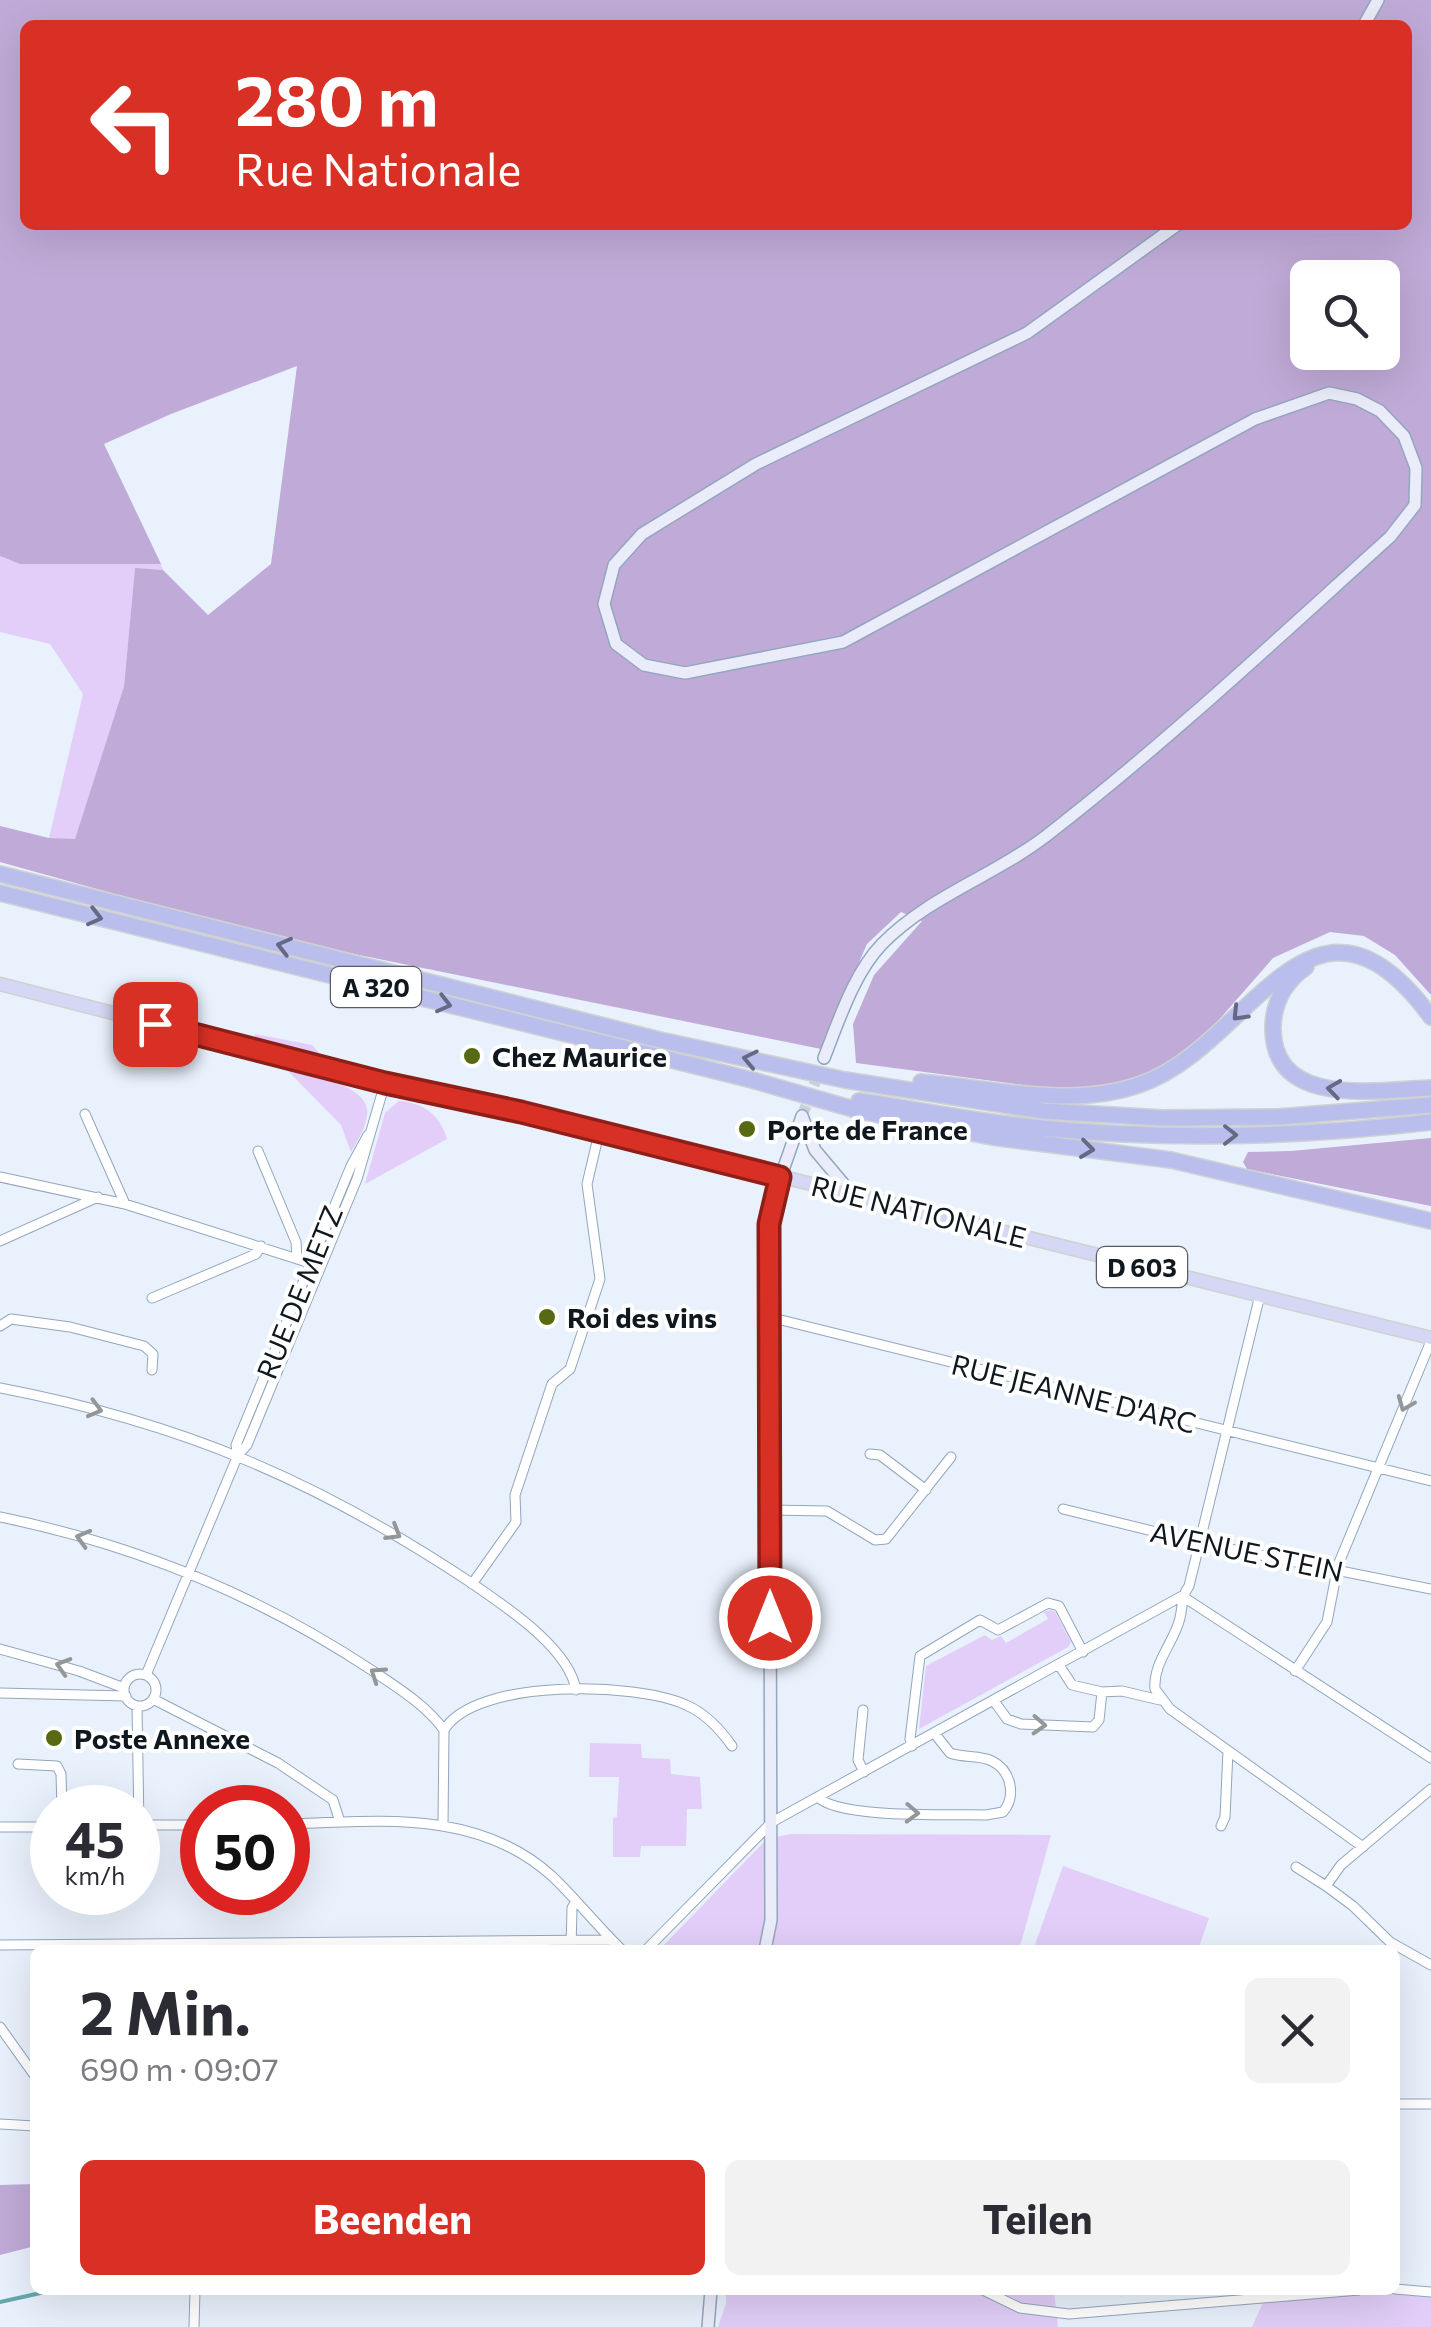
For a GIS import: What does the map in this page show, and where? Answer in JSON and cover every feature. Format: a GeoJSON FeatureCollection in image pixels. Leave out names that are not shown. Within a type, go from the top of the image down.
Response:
{"type":"FeatureCollection","features":[{"type":"Feature","properties":{"kind":"highway","name":"A 320"},"geometry":{"type":"LineString","coordinates":[[0,874],[660,1040],[845,1080],[1043,1111],[1164,1118],[1278,1116],[1431,1104]]}},
{"type":"Feature","properties":{"kind":"highway","name":"A 320"},"geometry":{"type":"LineString","coordinates":[[0,894],[752,1080],[844,1099],[1039,1128],[1163,1136],[1279,1135],[1431,1122]]}},
{"type":"Feature","properties":{"kind":"highway"},"geometry":{"type":"LineString","coordinates":[[845,1080],[922,1082],[1058,1094],[1108,1093],[1136,1086],[1165,1075],[1200,1050],[1286,970],[1312,956],[1335,952],[1377,964],[1398,979],[1431,1017]]}},
{"type":"Feature","properties":{"kind":"highway"},"geometry":{"type":"LineString","coordinates":[[1431,1027],[1394,984],[1374,969],[1336,959],[1302,969],[1283,990],[1274,1014],[1273,1036],[1278,1053],[1294,1074],[1314,1086],[1344,1092],[1431,1088]]}},
{"type":"Feature","properties":{"kind":"highway"},"geometry":{"type":"LineString","coordinates":[[752,1080],[860,1111],[992,1137],[1171,1160],[1431,1221]]}},
{"type":"Feature","properties":{"kind":"main road"},"geometry":{"type":"LineString","coordinates":[[824,1058],[860,976],[879,947],[903,924],[938,900],[1020,856],[1083,807],[1390,537],[1416,505],[1416,468],[1404,436],[1380,411],[1356,399],[1329,393],[1255,419],[843,642],[685,673],[644,665],[616,644],[604,604],[614,565],[642,534],[756,464],[1028,333],[1171,230]]}},
{"type":"Feature","properties":{"kind":"main road","name":"RUE NATIONALE"},"geometry":{"type":"LineString","coordinates":[[0,984],[385,1083],[852,1194],[1431,1340]]}},
{"type":"Feature","properties":{"kind":"main road"},"geometry":{"type":"LineString","coordinates":[[766,1945],[771,1920],[772,1822],[769,1224],[780,1177],[802,1116],[815,1150],[852,1194]]}},
{"type":"Feature","properties":{"kind":"main road"},"geometry":{"type":"LineString","coordinates":[[708,2327],[711,2295]]}},
{"type":"Feature","properties":{"kind":"street","name":"RUE DE METZ"},"geometry":{"type":"LineString","coordinates":[[146,1675],[238,1454],[248,1445],[267,1384],[315,1265],[366,1156],[385,1083]]}},
{"type":"Feature","properties":{"kind":"street"},"geometry":{"type":"LineString","coordinates":[[85,1114],[126,1204]]}},
{"type":"Feature","properties":{"kind":"street"},"geometry":{"type":"LineString","coordinates":[[472,1584],[516,1522],[515,1495],[552,1384],[570,1368],[600,1279],[587,1184],[599,1133]]}},
{"type":"Feature","properties":{"kind":"street"},"geometry":{"type":"LineString","coordinates":[[258,1151],[296,1242],[297,1258]]}},
{"type":"Feature","properties":{"kind":"street"},"geometry":{"type":"LineString","coordinates":[[0,1177],[98,1196],[315,1265]]}},
{"type":"Feature","properties":{"kind":"street"},"geometry":{"type":"LineString","coordinates":[[0,1241],[98,1196]]}},
{"type":"Feature","properties":{"kind":"street"},"geometry":{"type":"LineString","coordinates":[[152,1298],[256,1254],[261,1246]]}},
{"type":"Feature","properties":{"kind":"street"},"geometry":{"type":"LineString","coordinates":[[651,1945],[772,1822],[1182,1596],[1189,1586],[1260,1295]]}},
{"type":"Feature","properties":{"kind":"street","name":"RUE JEANNE D'ARC"},"geometry":{"type":"LineString","coordinates":[[768,1317],[1431,1480]]}},
{"type":"Feature","properties":{"kind":"street"},"geometry":{"type":"LineString","coordinates":[[0,1326],[11,1319],[70,1327],[144,1346],[152,1354],[152,1370]]}},
{"type":"Feature","properties":{"kind":"street"},"geometry":{"type":"LineString","coordinates":[[1295,1670],[1326,1622],[1336,1570],[1431,1340]]}},
{"type":"Feature","properties":{"kind":"street"},"geometry":{"type":"LineString","coordinates":[[0,1388],[92,1408],[238,1454],[374,1521],[472,1584],[552,1648],[565,1662],[576,1690]]}},
{"type":"Feature","properties":{"kind":"street"},"geometry":{"type":"LineString","coordinates":[[870,1454],[880,1455],[926,1490]]}},
{"type":"Feature","properties":{"kind":"street"},"geometry":{"type":"LineString","coordinates":[[769,1510],[827,1512],[879,1540],[889,1537],[951,1457]]}},
{"type":"Feature","properties":{"kind":"street","name":"AVENUE STEIN"},"geometry":{"type":"LineString","coordinates":[[1063,1510],[1200,1543],[1431,1589]]}},
{"type":"Feature","properties":{"kind":"street"},"geometry":{"type":"LineString","coordinates":[[0,1517],[78,1536],[187,1573],[322,1638],[435,1717],[443,1734]]}},
{"type":"Feature","properties":{"kind":"street"},"geometry":{"type":"LineString","coordinates":[[1182,1596],[1431,1758]]}},
{"type":"Feature","properties":{"kind":"street"},"geometry":{"type":"LineString","coordinates":[[1160,1700],[1154,1689],[1154,1677],[1180,1621],[1182,1596]]}},
{"type":"Feature","properties":{"kind":"street"},"geometry":{"type":"LineString","coordinates":[[912,1746],[920,1656],[980,1620],[998,1630],[1048,1603],[1059,1606],[1083,1652]]}},
{"type":"Feature","properties":{"kind":"street"},"geometry":{"type":"LineString","coordinates":[[0,1649],[78,1671],[125,1692],[137,1706],[138,1785]]}},
{"type":"Feature","properties":{"kind":"street"},"geometry":{"type":"LineString","coordinates":[[1059,1665],[1072,1684],[1102,1692],[1122,1690],[1160,1700],[1363,1847]]}},
{"type":"Feature","properties":{"kind":"street"},"geometry":{"type":"LineString","coordinates":[[125,1692],[132,1676],[146,1675],[155,1686],[153,1699],[137,1706]]}},
{"type":"Feature","properties":{"kind":"street"},"geometry":{"type":"LineString","coordinates":[[443,1825],[443,1734],[450,1719],[493,1699],[576,1690],[626,1690],[673,1699],[708,1719],[732,1746]]}},
{"type":"Feature","properties":{"kind":"street"},"geometry":{"type":"LineString","coordinates":[[0,1693],[125,1692]]}},
{"type":"Feature","properties":{"kind":"street"},"geometry":{"type":"LineString","coordinates":[[994,1701],[1008,1719],[1021,1724],[1092,1728],[1099,1720],[1102,1692]]}},
{"type":"Feature","properties":{"kind":"street"},"geometry":{"type":"LineString","coordinates":[[153,1699],[278,1763],[333,1800],[340,1822]]}},
{"type":"Feature","properties":{"kind":"street"},"geometry":{"type":"LineString","coordinates":[[863,1710],[858,1760],[864,1772]]}},
{"type":"Feature","properties":{"kind":"street"},"geometry":{"type":"LineString","coordinates":[[818,1797],[825,1805],[848,1811],[986,1815],[1003,1812],[1010,1804],[1012,1787],[999,1766],[989,1759],[950,1753],[935,1734]]}},
{"type":"Feature","properties":{"kind":"street"},"geometry":{"type":"LineString","coordinates":[[1221,1826],[1225,1817],[1228,1752]]}},
{"type":"Feature","properties":{"kind":"street"},"geometry":{"type":"LineString","coordinates":[[18,1764],[50,1763],[62,1774],[62,1785]]}},
{"type":"Feature","properties":{"kind":"street"},"geometry":{"type":"LineString","coordinates":[[1326,1886],[1341,1865],[1431,1788]]}},
{"type":"Feature","properties":{"kind":"street"},"geometry":{"type":"LineString","coordinates":[[310,1823],[443,1825],[486,1834],[505,1842],[551,1876],[617,1945]]}},
{"type":"Feature","properties":{"kind":"street"},"geometry":{"type":"LineString","coordinates":[[0,1827],[30,1827]]}},
{"type":"Feature","properties":{"kind":"street"},"geometry":{"type":"LineString","coordinates":[[1296,1868],[1353,1906],[1395,1945]]}},
{"type":"Feature","properties":{"kind":"street"},"geometry":{"type":"LineString","coordinates":[[571,1944],[572,1908],[576,1901]]}},
{"type":"Feature","properties":{"kind":"street"},"geometry":{"type":"LineString","coordinates":[[0,1945],[571,1944],[612,1940]]}},
{"type":"Feature","properties":{"kind":"street"},"geometry":{"type":"LineString","coordinates":[[1400,1948],[1431,1965]]}},
{"type":"Feature","properties":{"kind":"street"},"geometry":{"type":"LineString","coordinates":[[0,2027],[30,2069]]}},
{"type":"Feature","properties":{"kind":"street"},"geometry":{"type":"LineString","coordinates":[[1400,2104],[1431,2104]]}},
{"type":"Feature","properties":{"kind":"street"},"geometry":{"type":"LineString","coordinates":[[0,2124],[30,2126]]}},
{"type":"Feature","properties":{"kind":"street"},"geometry":{"type":"LineString","coordinates":[[1400,2289],[1431,2292]]}},
{"type":"Feature","properties":{"kind":"street"},"geometry":{"type":"LineString","coordinates":[[194,2327],[195,2295]]}},
{"type":"Feature","properties":{"kind":"street"},"geometry":{"type":"LineString","coordinates":[[993,2295],[1020,2308],[1069,2314],[1299,2295]]}},
{"type":"Feature","properties":{"kind":"shaded area"},"geometry":{"type":"Polygon","coordinates":[[[0,0],[1431,0],[1431,995],[1395,955],[1364,936],[1330,932],[1273,958],[1182,1062],[1120,1085],[1054,1089],[856,1063],[853,1024],[874,975],[922,921],[901,912],[867,944],[821,1049],[266,936],[0,862],[0,826],[49,838],[75,839],[124,686],[135,568],[163,570],[208,615],[271,564],[297,366],[104,444],[161,564],[20,564],[0,556],[0,0]]]}},
{"type":"Feature","properties":{"kind":"shaded area"},"geometry":{"type":"Polygon","coordinates":[[[0,556],[20,564],[161,564],[163,570],[135,569],[124,686],[75,840],[49,838],[83,694],[50,644],[0,632],[0,556]]]}},
{"type":"Feature","properties":{"kind":"shaded area"},"geometry":{"type":"Polygon","coordinates":[[[255,1034],[312,1045],[320,1054],[313,1056],[259,1043],[254,1040],[255,1034]]]}},
{"type":"Feature","properties":{"kind":"shaded area"},"geometry":{"type":"Polygon","coordinates":[[[285,1068],[336,1083],[360,1096],[367,1115],[351,1152],[341,1125],[285,1068]]]}},
{"type":"Feature","properties":{"kind":"shaded area"},"geometry":{"type":"Polygon","coordinates":[[[399,1101],[430,1112],[447,1139],[365,1184],[385,1113],[399,1101]]]}},
{"type":"Feature","properties":{"kind":"shaded area"},"geometry":{"type":"Polygon","coordinates":[[[1431,1138],[1431,1206],[1247,1169],[1243,1162],[1248,1152],[1431,1138]]]}},
{"type":"Feature","properties":{"kind":"shaded area"},"geometry":{"type":"Polygon","coordinates":[[[1044,1612],[1055,1612],[1071,1642],[1068,1647],[919,1729],[926,1666],[985,1635],[992,1640],[1001,1636],[1006,1643],[1048,1619],[1044,1612]]]}},
{"type":"Feature","properties":{"kind":"shaded area"},"geometry":{"type":"Polygon","coordinates":[[[590,1743],[641,1744],[642,1758],[670,1759],[671,1774],[700,1777],[702,1809],[687,1809],[686,1846],[641,1846],[640,1857],[613,1857],[619,1777],[589,1777],[590,1743]]]}},
{"type":"Feature","properties":{"kind":"shaded area"},"geometry":{"type":"Polygon","coordinates":[[[791,1834],[1051,1835],[1020,1945],[664,1945],[767,1839],[791,1834]]]}},
{"type":"Feature","properties":{"kind":"shaded area"},"geometry":{"type":"Polygon","coordinates":[[[1063,1866],[1209,1918],[1200,1945],[1035,1945],[1063,1866]]]}},
{"type":"Feature","properties":{"kind":"shaded area"},"geometry":{"type":"Polygon","coordinates":[[[30,2184],[30,2247],[0,2255],[0,2185],[30,2184]]]}},
{"type":"Feature","properties":{"kind":"shaded area"},"geometry":{"type":"Polygon","coordinates":[[[1400,2292],[1431,2294],[1431,2327],[1252,2327],[1264,2300],[1400,2295],[1400,2292]]]}},
{"type":"Feature","properties":{"kind":"shaded area"},"geometry":{"type":"Polygon","coordinates":[[[726,2295],[1055,2295],[1058,2327],[718,2327],[726,2295]]]}},
{"type":"Feature","properties":{"kind":"waterway"},"geometry":{"type":"LineString","coordinates":[[0,2302],[32,2295]]}},
{"type":"Feature","properties":{"kind":"tunnel"},"geometry":{"type":"LineString","coordinates":[[802,1116],[821,1067]]}},
{"type":"Feature","properties":{"kind":"place","name":"Chez Maurice"},"geometry":{"type":"Point","coordinates":[472,1056]}},
{"type":"Feature","properties":{"kind":"place","name":"Porte de France"},"geometry":{"type":"Point","coordinates":[747,1129]}},
{"type":"Feature","properties":{"kind":"place","name":"Roi des vins"},"geometry":{"type":"Point","coordinates":[547,1317]}},
{"type":"Feature","properties":{"kind":"place","name":"Poste Annexe"},"geometry":{"type":"Point","coordinates":[54,1738]}},
{"type":"Feature","properties":{"kind":"route"},"geometry":{"type":"LineString","coordinates":[[155,1024],[780,1177],[769,1224],[770,1618]]}}]}
